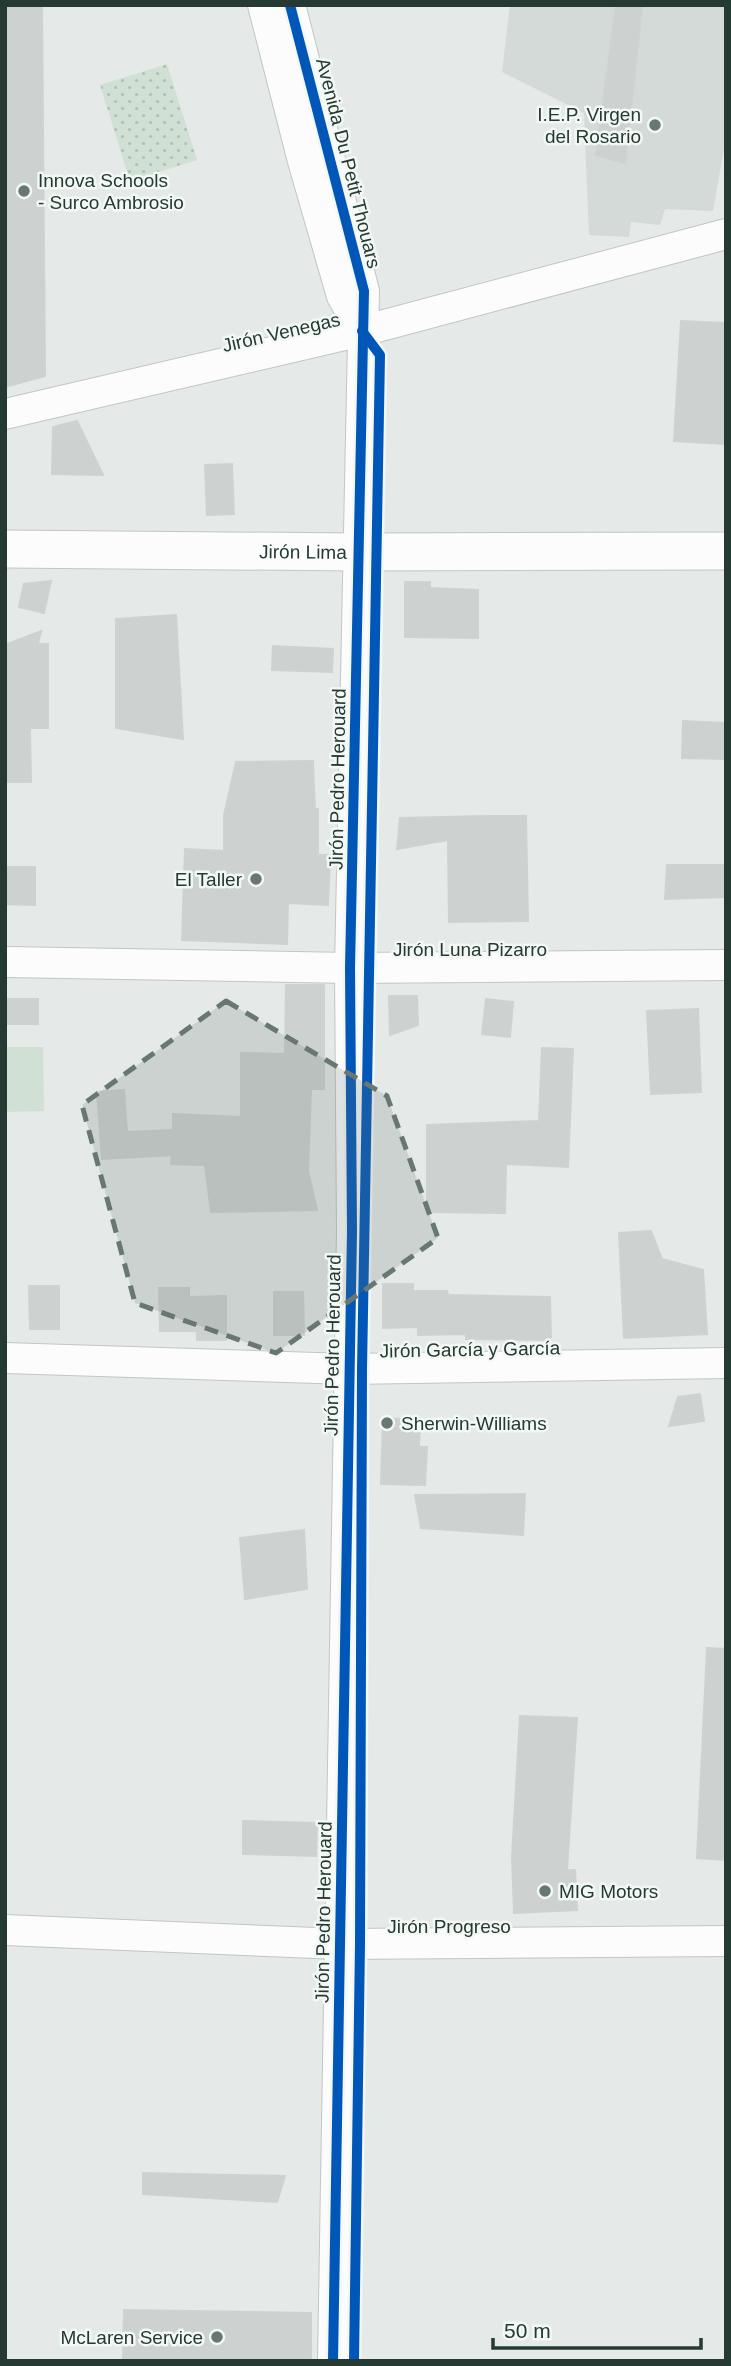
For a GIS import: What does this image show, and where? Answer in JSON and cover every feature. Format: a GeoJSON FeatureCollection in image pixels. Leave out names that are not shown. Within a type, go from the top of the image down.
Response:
{"type":"FeatureCollection","features":[{"type":"Feature","properties":{"kind":"street","name":"Avenida Du Petit Thouars"},"geometry":{"type":"LineString","coordinates":[[263,5],[303,161],[342,296],[362,331]]}},
{"type":"Feature","properties":{"kind":"street","name":"Avenida Du Petit Thouars"},"geometry":{"type":"LineString","coordinates":[[290,5],[364,291],[362,331]]}},
{"type":"Feature","properties":{"kind":"street","name":"Jirón Venegas"},"geometry":{"type":"LineString","coordinates":[[5,414],[362,331],[726,234]]}},
{"type":"Feature","properties":{"kind":"street","name":"Jirón Pedro Herouard"},"geometry":{"type":"LineString","coordinates":[[333,2361],[352,1231],[350,968],[362,331]]}},
{"type":"Feature","properties":{"kind":"street","name":"Jirón Lima"},"geometry":{"type":"LineString","coordinates":[[5,549],[726,551]]}},
{"type":"Feature","properties":{"kind":"street","name":"Jirón Luna Pizarro"},"geometry":{"type":"LineString","coordinates":[[5,962],[350,968],[726,965]]}},
{"type":"Feature","properties":{"kind":"street","name":"Jirón García y García"},"geometry":{"type":"LineString","coordinates":[[5,1358],[348,1369],[726,1363]]}},
{"type":"Feature","properties":{"kind":"street","name":"Jirón Progreso"},"geometry":{"type":"LineString","coordinates":[[5,1930],[340,1944],[726,1941]]}},
{"type":"Feature","properties":{"kind":"highlighted area"},"geometry":{"type":"Polygon","coordinates":[[[226,1001],[387,1096],[438,1238],[276,1353],[135,1303],[82,1105],[226,1001]]]}},
{"type":"Feature","properties":{"kind":"shaded area","name":"I.E.P. Virgen del Rosario"},"geometry":{"type":"Polygon","coordinates":[[[510,5],[726,5],[726,137],[713,211],[665,209],[660,225],[631,222],[629,237],[589,235],[584,113],[502,72],[510,5]]]}},
{"type":"Feature","properties":{"kind":"green space"},"geometry":{"type":"Polygon","coordinates":[[[167,64],[197,160],[130,181],[100,85],[167,64]]]}},
{"type":"Feature","properties":{"kind":"green space"},"geometry":{"type":"Polygon","coordinates":[[[5,1047],[43,1047],[44,1111],[5,1112],[5,1047]]]}},
{"type":"Feature","properties":{"kind":"building","name":"Innova Schools - Surco Ambrosio"},"geometry":{"type":"Polygon","coordinates":[[[5,5],[42,5],[45,376],[5,387],[5,5]]]}},
{"type":"Feature","properties":{"kind":"building"},"geometry":{"type":"Polygon","coordinates":[[[616,5],[642,5],[625,163],[596,155],[616,5]]]}},
{"type":"Feature","properties":{"kind":"building"},"geometry":{"type":"Polygon","coordinates":[[[681,321],[726,323],[726,444],[674,441],[681,321]]]}},
{"type":"Feature","properties":{"kind":"building"},"geometry":{"type":"Polygon","coordinates":[[[77,421],[103,475],[52,474],[53,427],[77,421]]]}},
{"type":"Feature","properties":{"kind":"building"},"geometry":{"type":"Polygon","coordinates":[[[232,464],[234,514],[207,515],[205,465],[232,464]]]}},
{"type":"Feature","properties":{"kind":"building"},"geometry":{"type":"Polygon","coordinates":[[[51,581],[44,613],[19,607],[24,584],[51,581]]]}},
{"type":"Feature","properties":{"kind":"building"},"geometry":{"type":"Polygon","coordinates":[[[405,582],[430,582],[430,588],[478,590],[478,638],[405,637],[405,582]]]}},
{"type":"Feature","properties":{"kind":"building"},"geometry":{"type":"Polygon","coordinates":[[[176,615],[183,739],[116,728],[116,619],[176,615]]]}},
{"type":"Feature","properties":{"kind":"building"},"geometry":{"type":"Polygon","coordinates":[[[41,631],[38,644],[48,644],[48,728],[30,728],[31,782],[5,782],[5,645],[41,631]]]}},
{"type":"Feature","properties":{"kind":"building"},"geometry":{"type":"Polygon","coordinates":[[[273,646],[333,649],[332,672],[272,670],[273,646]]]}},
{"type":"Feature","properties":{"kind":"building"},"geometry":{"type":"Polygon","coordinates":[[[683,721],[726,723],[726,759],[682,758],[683,721]]]}},
{"type":"Feature","properties":{"kind":"building"},"geometry":{"type":"Polygon","coordinates":[[[313,761],[315,809],[318,809],[318,855],[330,855],[328,905],[288,903],[287,944],[182,940],[185,849],[224,851],[224,815],[236,762],[313,761]]]}},
{"type":"Feature","properties":{"kind":"building"},"geometry":{"type":"Polygon","coordinates":[[[526,816],[528,921],[449,922],[448,840],[397,849],[400,818],[526,816]]]}},
{"type":"Feature","properties":{"kind":"building"},"geometry":{"type":"Polygon","coordinates":[[[667,865],[726,865],[726,897],[665,899],[667,865]]]}},
{"type":"Feature","properties":{"kind":"building"},"geometry":{"type":"Polygon","coordinates":[[[5,867],[35,867],[35,905],[5,904],[5,867]]]}},
{"type":"Feature","properties":{"kind":"building"},"geometry":{"type":"Polygon","coordinates":[[[286,985],[324,985],[324,1089],[311,1089],[308,1171],[317,1210],[211,1212],[205,1165],[171,1164],[172,1155],[102,1159],[97,1092],[124,1090],[127,1132],[173,1130],[173,1114],[241,1117],[241,1053],[285,1054],[286,985]]]}},
{"type":"Feature","properties":{"kind":"building"},"geometry":{"type":"Polygon","coordinates":[[[389,996],[417,996],[418,1025],[390,1035],[389,996]]]}},
{"type":"Feature","properties":{"kind":"building"},"geometry":{"type":"Polygon","coordinates":[[[5,999],[38,999],[38,1024],[5,1024],[5,999]]]}},
{"type":"Feature","properties":{"kind":"building"},"geometry":{"type":"Polygon","coordinates":[[[486,999],[513,1002],[510,1037],[482,1034],[486,999]]]}},
{"type":"Feature","properties":{"kind":"building"},"geometry":{"type":"Polygon","coordinates":[[[698,1009],[701,1092],[651,1094],[647,1011],[698,1009]]]}},
{"type":"Feature","properties":{"kind":"building"},"geometry":{"type":"Polygon","coordinates":[[[542,1048],[573,1049],[568,1167],[506,1164],[505,1213],[427,1212],[427,1125],[539,1121],[542,1048]]]}},
{"type":"Feature","properties":{"kind":"building"},"geometry":{"type":"Polygon","coordinates":[[[651,1231],[662,1259],[703,1270],[707,1334],[624,1338],[619,1233],[651,1231]]]}},
{"type":"Feature","properties":{"kind":"building"},"geometry":{"type":"Polygon","coordinates":[[[383,1284],[413,1284],[413,1291],[447,1291],[448,1295],[550,1297],[551,1340],[466,1339],[466,1334],[418,1335],[418,1327],[383,1328],[383,1284]]]}},
{"type":"Feature","properties":{"kind":"building"},"geometry":{"type":"Polygon","coordinates":[[[29,1286],[59,1286],[59,1329],[30,1329],[29,1286]]]}},
{"type":"Feature","properties":{"kind":"building"},"geometry":{"type":"Polygon","coordinates":[[[159,1288],[189,1288],[189,1297],[226,1296],[226,1340],[197,1340],[197,1331],[160,1331],[159,1288]]]}},
{"type":"Feature","properties":{"kind":"building"},"geometry":{"type":"Polygon","coordinates":[[[274,1292],[303,1292],[304,1335],[274,1335],[274,1292]]]}},
{"type":"Feature","properties":{"kind":"building"},"geometry":{"type":"Polygon","coordinates":[[[700,1394],[704,1421],[669,1426],[678,1397],[700,1394]]]}},
{"type":"Feature","properties":{"kind":"building"},"geometry":{"type":"Polygon","coordinates":[[[383,1418],[420,1420],[419,1447],[427,1447],[425,1485],[381,1484],[383,1418]]]}},
{"type":"Feature","properties":{"kind":"building"},"geometry":{"type":"Polygon","coordinates":[[[525,1494],[523,1535],[421,1528],[415,1495],[525,1494]]]}},
{"type":"Feature","properties":{"kind":"building"},"geometry":{"type":"Polygon","coordinates":[[[304,1530],[307,1589],[245,1599],[240,1538],[304,1530]]]}},
{"type":"Feature","properties":{"kind":"building"},"geometry":{"type":"Polygon","coordinates":[[[707,1648],[726,1649],[726,1860],[697,1858],[707,1648]]]}},
{"type":"Feature","properties":{"kind":"building"},"geometry":{"type":"Polygon","coordinates":[[[520,1716],[577,1718],[567,1870],[575,1870],[577,1910],[514,1913],[512,1857],[520,1716]]]}},
{"type":"Feature","properties":{"kind":"building"},"geometry":{"type":"Polygon","coordinates":[[[243,1821],[317,1823],[316,1856],[243,1854],[243,1821]]]}},
{"type":"Feature","properties":{"kind":"building"},"geometry":{"type":"Polygon","coordinates":[[[143,2173],[285,2176],[277,2202],[143,2194],[143,2173]]]}},
{"type":"Feature","properties":{"kind":"building","name":"McLaren Service"},"geometry":{"type":"Polygon","coordinates":[[[124,2310],[311,2313],[311,2361],[123,2361],[124,2310]]]}},
{"type":"Feature","properties":{"kind":"cycle path"},"geometry":{"type":"LineString","coordinates":[[290,5],[364,291],[350,968],[352,1231],[333,2361]]}},
{"type":"Feature","properties":{"kind":"cycle path"},"geometry":{"type":"LineString","coordinates":[[354,2361],[360,1944],[362,1369],[380,355],[362,331]]}},
{"type":"Feature","properties":{"kind":"place","name":"I.E.P. Virgen del Rosario"},"geometry":{"type":"Point","coordinates":[655,125]}},
{"type":"Feature","properties":{"kind":"place","name":"Innova Schools - Surco Ambrosio"},"geometry":{"type":"Point","coordinates":[24,191]}},
{"type":"Feature","properties":{"kind":"place","name":"El Taller"},"geometry":{"type":"Point","coordinates":[256,879]}},
{"type":"Feature","properties":{"kind":"place","name":"Sherwin-Williams"},"geometry":{"type":"Point","coordinates":[387,1423]}},
{"type":"Feature","properties":{"kind":"place","name":"MIG Motors"},"geometry":{"type":"Point","coordinates":[545,1891]}},
{"type":"Feature","properties":{"kind":"place","name":"McLaren Service"},"geometry":{"type":"Point","coordinates":[217,2337]}}]}
